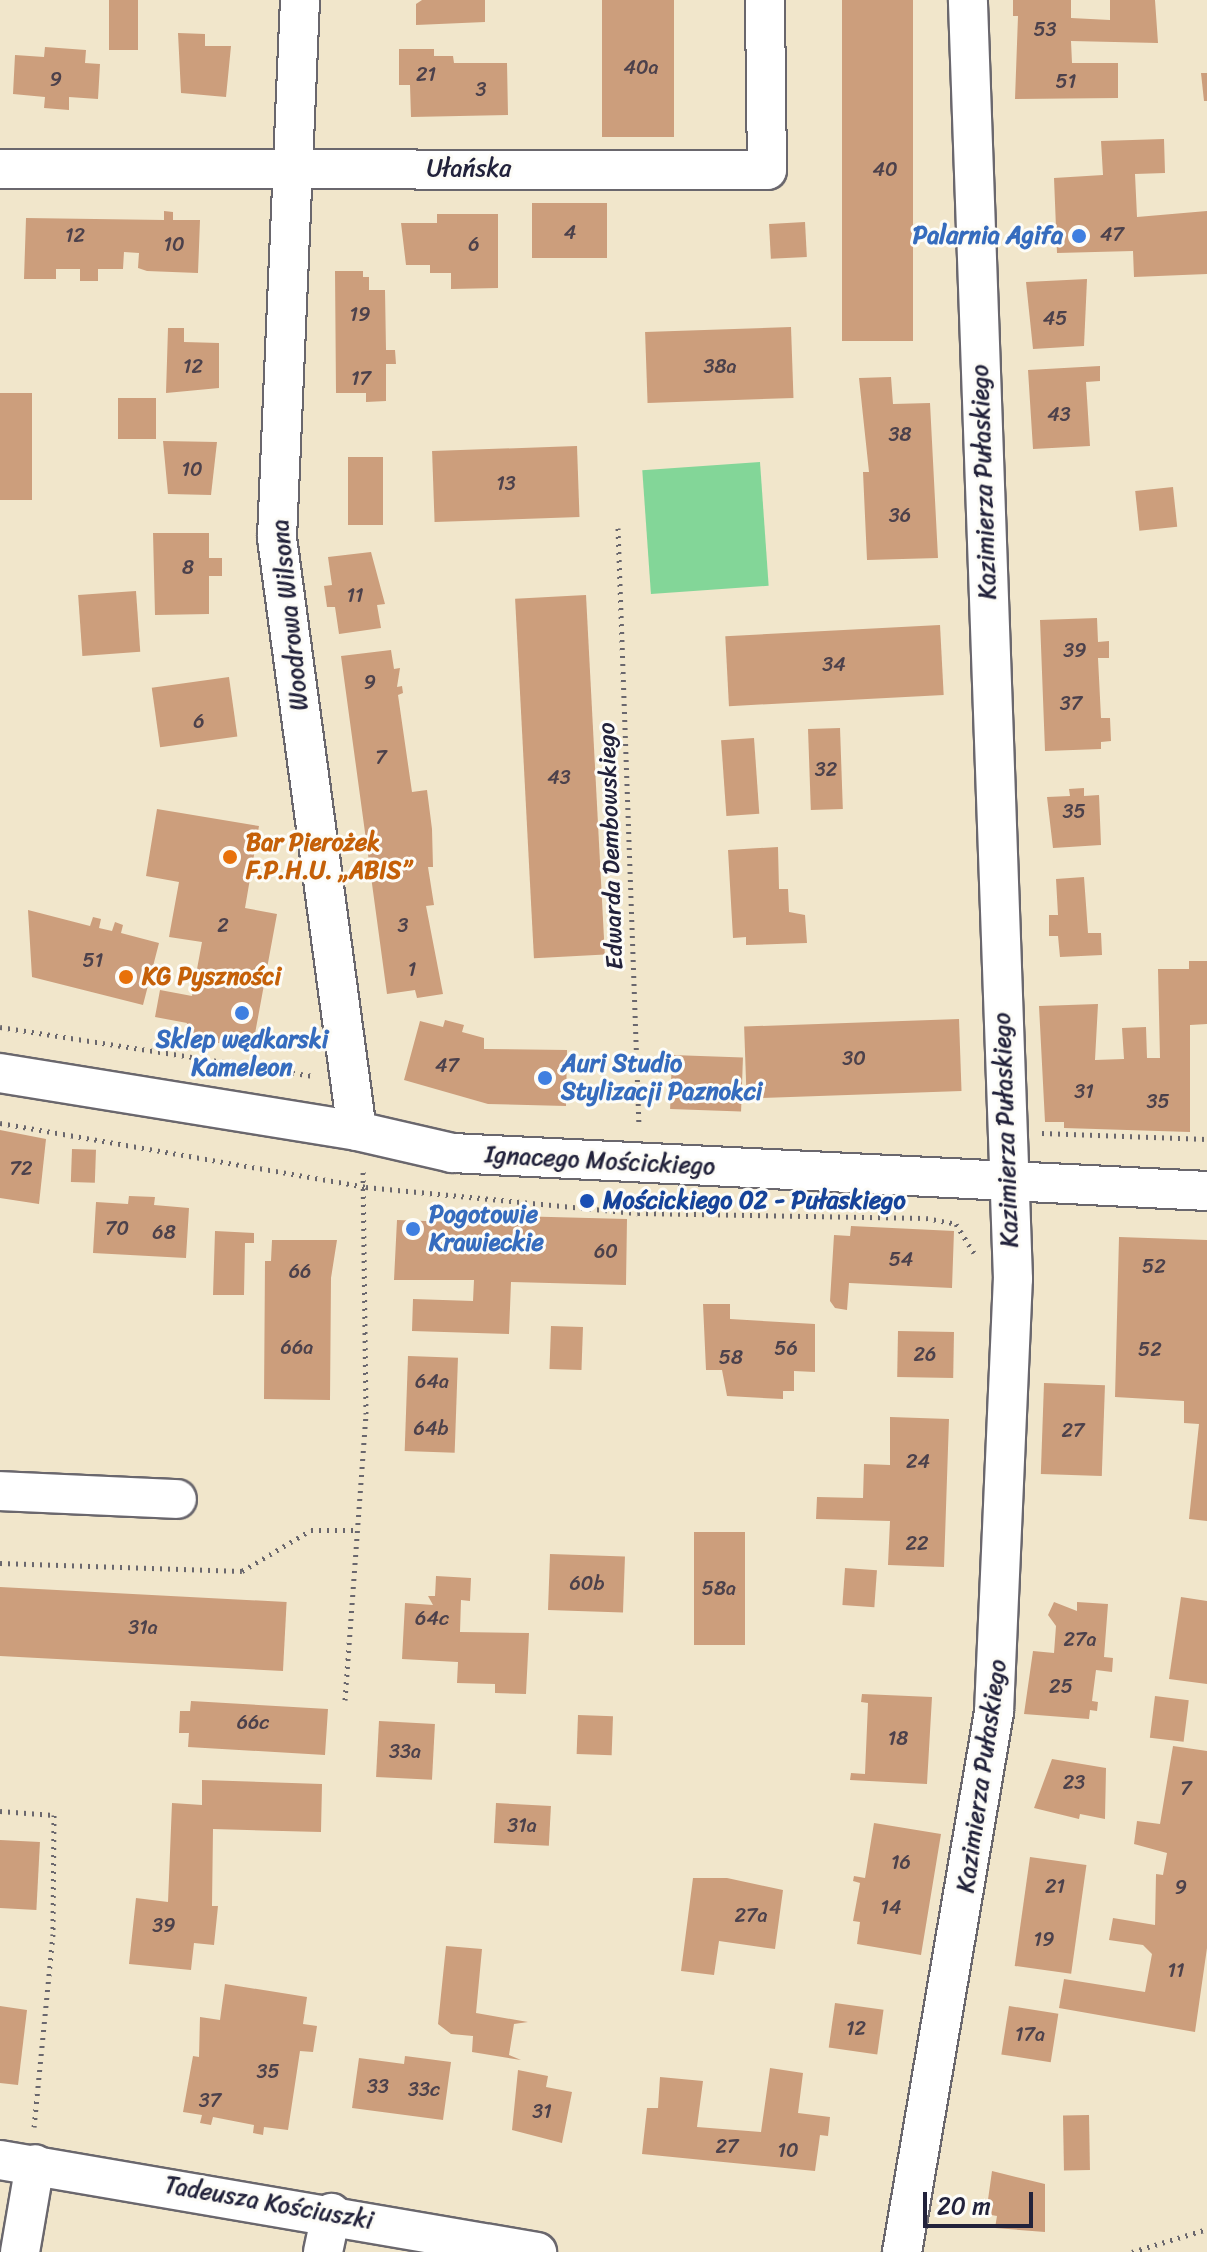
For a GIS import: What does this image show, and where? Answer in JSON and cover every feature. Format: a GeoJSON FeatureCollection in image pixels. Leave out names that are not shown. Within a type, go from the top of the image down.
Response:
{"type":"FeatureCollection","features":[{"type":"Feature","properties":{"kind":"street","name":"Woodrowa Wilsona"},"geometry":{"type":"LineString","coordinates":[[300,0],[277,538],[357,1131]]}},
{"type":"Feature","properties":{"kind":"street","name":"Ułańska"},"geometry":{"type":"LineString","coordinates":[[0,169],[767,170],[765,0]]}},
{"type":"Feature","properties":{"kind":"street","name":"Kazimierza Pułaskiego"},"geometry":{"type":"LineString","coordinates":[[902,2252],[994,1712],[1013,1279],[1007,1182],[968,0]]}},
{"type":"Feature","properties":{"kind":"street","name":"Ignacego Mościckiego"},"geometry":{"type":"LineString","coordinates":[[0,1073],[357,1131],[452,1153],[1207,1191]]}},
{"type":"Feature","properties":{"kind":"street"},"geometry":{"type":"LineString","coordinates":[[0,1491],[177,1499]]}},
{"type":"Feature","properties":{"kind":"street"},"geometry":{"type":"LineString","coordinates":[[20,2252],[23,2153]]}},
{"type":"Feature","properties":{"kind":"street","name":"Tadeusza Kościuszki"},"geometry":{"type":"LineString","coordinates":[[23,2153],[537,2252]]}},
{"type":"Feature","properties":{"kind":"street"},"geometry":{"type":"LineString","coordinates":[[323,2252],[331,2213]]}},
{"type":"Feature","properties":{"kind":"path","name":"Edwarda Dembowskiego"},"geometry":{"type":"LineString","coordinates":[[618,528],[640,1163]]}},
{"type":"Feature","properties":{"kind":"path"},"geometry":{"type":"LineString","coordinates":[[0,1027],[350,1081]]}},
{"type":"Feature","properties":{"kind":"path"},"geometry":{"type":"LineString","coordinates":[[0,1123],[366,1187],[638,1213],[926,1218],[956,1224],[978,1264]]}},
{"type":"Feature","properties":{"kind":"path"},"geometry":{"type":"LineString","coordinates":[[345,1700],[366,1414],[366,1187],[357,1131]]}},
{"type":"Feature","properties":{"kind":"path"},"geometry":{"type":"LineString","coordinates":[[0,1563],[242,1571],[311,1530],[357,1530]]}},
{"type":"Feature","properties":{"kind":"path"},"geometry":{"type":"LineString","coordinates":[[0,1811],[54,1815],[53,1934],[23,2153]]}},
{"type":"Feature","properties":{"kind":"path"},"geometry":{"type":"LineString","coordinates":[[1132,2252],[1207,2229]]}},
{"type":"Feature","properties":{"kind":"green space"},"geometry":{"type":"Polygon","coordinates":[[[760,462],[769,586],[651,594],[642,470],[760,462]]]}},
{"type":"Feature","properties":{"kind":"building"},"geometry":{"type":"Polygon","coordinates":[[[109,0],[138,0],[138,50],[109,50],[109,0]]]}},
{"type":"Feature","properties":{"kind":"building"},"geometry":{"type":"Polygon","coordinates":[[[422,0],[485,0],[485,22],[416,25],[416,4],[422,0]]]}},
{"type":"Feature","properties":{"kind":"building"},"geometry":{"type":"Polygon","coordinates":[[[602,0],[674,0],[674,137],[602,137],[602,0]]]}},
{"type":"Feature","properties":{"kind":"building"},"geometry":{"type":"Polygon","coordinates":[[[842,0],[913,0],[913,341],[842,341],[842,0]]]}},
{"type":"Feature","properties":{"kind":"building"},"geometry":{"type":"Polygon","coordinates":[[[1013,0],[1071,0],[1071,18],[1110,20],[1110,0],[1155,0],[1158,43],[1071,41],[1072,63],[1118,63],[1118,98],[1015,99],[1018,16],[1013,16],[1013,0]]]}},
{"type":"Feature","properties":{"kind":"building"},"geometry":{"type":"Polygon","coordinates":[[[178,33],[205,34],[205,46],[231,46],[226,97],[181,93],[178,33]]]}},
{"type":"Feature","properties":{"kind":"building"},"geometry":{"type":"Polygon","coordinates":[[[45,47],[86,50],[85,63],[100,64],[98,99],[69,97],[69,110],[44,108],[45,97],[13,94],[15,55],[44,57],[45,47]]]}},
{"type":"Feature","properties":{"kind":"building"},"geometry":{"type":"Polygon","coordinates":[[[399,49],[434,49],[434,56],[453,56],[454,63],[507,63],[508,115],[411,117],[410,85],[399,85],[399,49]]]}},
{"type":"Feature","properties":{"kind":"building"},"geometry":{"type":"Polygon","coordinates":[[[1201,73],[1207,73],[1207,101],[1204,101],[1201,73]]]}},
{"type":"Feature","properties":{"kind":"building"},"geometry":{"type":"Polygon","coordinates":[[[1164,139],[1165,173],[1135,174],[1137,217],[1207,211],[1207,274],[1134,277],[1133,251],[1057,253],[1054,178],[1103,175],[1101,141],[1164,139]]]}},
{"type":"Feature","properties":{"kind":"building"},"geometry":{"type":"Polygon","coordinates":[[[532,203],[607,203],[607,258],[532,258],[532,203]]]}},
{"type":"Feature","properties":{"kind":"building"},"geometry":{"type":"Polygon","coordinates":[[[164,211],[173,212],[173,220],[200,220],[198,273],[147,271],[138,268],[139,253],[124,252],[123,269],[98,269],[98,281],[80,281],[80,269],[56,269],[56,279],[24,279],[26,218],[164,220],[164,211]]]}},
{"type":"Feature","properties":{"kind":"building"},"geometry":{"type":"Polygon","coordinates":[[[437,214],[498,214],[498,288],[451,289],[451,273],[430,273],[430,265],[406,265],[401,223],[437,223],[437,214]]]}},
{"type":"Feature","properties":{"kind":"building"},"geometry":{"type":"Polygon","coordinates":[[[805,222],[807,257],[771,259],[769,224],[805,222]]]}},
{"type":"Feature","properties":{"kind":"building"},"geometry":{"type":"Polygon","coordinates":[[[335,271],[363,271],[363,277],[369,277],[369,290],[385,290],[386,350],[395,350],[396,364],[386,364],[386,401],[366,402],[366,393],[336,393],[335,271]]]}},
{"type":"Feature","properties":{"kind":"building"},"geometry":{"type":"Polygon","coordinates":[[[1087,279],[1084,346],[1033,349],[1026,282],[1087,279]]]}},
{"type":"Feature","properties":{"kind":"building"},"geometry":{"type":"Polygon","coordinates":[[[791,327],[793,398],[648,403],[645,332],[791,327]]]}},
{"type":"Feature","properties":{"kind":"building"},"geometry":{"type":"Polygon","coordinates":[[[168,328],[184,328],[184,342],[219,343],[219,388],[166,393],[168,328]]]}},
{"type":"Feature","properties":{"kind":"building"},"geometry":{"type":"Polygon","coordinates":[[[1100,366],[1100,381],[1086,382],[1090,446],[1033,449],[1028,370],[1100,366]]]}},
{"type":"Feature","properties":{"kind":"building"},"geometry":{"type":"Polygon","coordinates":[[[891,377],[893,404],[930,403],[938,558],[867,560],[863,472],[869,472],[859,378],[891,377]]]}},
{"type":"Feature","properties":{"kind":"building"},"geometry":{"type":"Polygon","coordinates":[[[0,393],[32,393],[32,500],[0,500],[0,393]]]}},
{"type":"Feature","properties":{"kind":"building"},"geometry":{"type":"Polygon","coordinates":[[[118,398],[156,398],[156,439],[118,439],[118,398]]]}},
{"type":"Feature","properties":{"kind":"building"},"geometry":{"type":"Polygon","coordinates":[[[163,441],[217,442],[211,495],[168,494],[163,441]]]}},
{"type":"Feature","properties":{"kind":"building"},"geometry":{"type":"Polygon","coordinates":[[[577,446],[579,517],[435,522],[432,451],[577,446]]]}},
{"type":"Feature","properties":{"kind":"building"},"geometry":{"type":"Polygon","coordinates":[[[348,457],[383,457],[383,525],[348,525],[348,457]]]}},
{"type":"Feature","properties":{"kind":"building"},"geometry":{"type":"Polygon","coordinates":[[[1173,487],[1177,527],[1139,531],[1135,491],[1173,487]]]}},
{"type":"Feature","properties":{"kind":"building"},"geometry":{"type":"Polygon","coordinates":[[[153,533],[209,533],[209,558],[222,558],[222,576],[209,576],[209,614],[155,615],[153,533]]]}},
{"type":"Feature","properties":{"kind":"building"},"geometry":{"type":"Polygon","coordinates":[[[371,552],[385,604],[377,605],[381,628],[339,634],[335,607],[327,607],[324,586],[332,585],[328,557],[371,552]]]}},
{"type":"Feature","properties":{"kind":"building"},"geometry":{"type":"Polygon","coordinates":[[[136,591],[140,652],[82,656],[78,595],[136,591]]]}},
{"type":"Feature","properties":{"kind":"building"},"geometry":{"type":"Polygon","coordinates":[[[586,595],[605,955],[534,958],[515,599],[586,595]]]}},
{"type":"Feature","properties":{"kind":"building"},"geometry":{"type":"Polygon","coordinates":[[[1097,618],[1098,642],[1109,641],[1109,658],[1098,658],[1101,718],[1110,718],[1111,741],[1101,742],[1101,749],[1045,751],[1040,620],[1097,618]]]}},
{"type":"Feature","properties":{"kind":"building"},"geometry":{"type":"Polygon","coordinates":[[[940,625],[944,695],[729,706],[725,636],[940,625]]]}},
{"type":"Feature","properties":{"kind":"building"},"geometry":{"type":"Polygon","coordinates":[[[391,650],[394,669],[400,668],[397,687],[402,686],[403,693],[398,695],[412,792],[427,790],[432,829],[433,867],[428,867],[434,905],[426,906],[443,994],[417,998],[415,990],[387,994],[341,656],[391,650]]]}},
{"type":"Feature","properties":{"kind":"building"},"geometry":{"type":"Polygon","coordinates":[[[229,677],[237,736],[160,747],[152,688],[229,677]]]}},
{"type":"Feature","properties":{"kind":"building"},"geometry":{"type":"Polygon","coordinates":[[[840,728],[843,809],[811,810],[808,729],[840,728]]]}},
{"type":"Feature","properties":{"kind":"building"},"geometry":{"type":"Polygon","coordinates":[[[754,738],[759,814],[726,816],[721,740],[754,738]]]}},
{"type":"Feature","properties":{"kind":"building"},"geometry":{"type":"Polygon","coordinates":[[[1084,788],[1084,796],[1099,795],[1101,845],[1053,848],[1047,797],[1070,796],[1069,789],[1084,788]]]}},
{"type":"Feature","properties":{"kind":"building"},"geometry":{"type":"Polygon","coordinates":[[[157,809],[259,826],[245,908],[277,914],[252,1050],[185,1036],[187,1023],[155,1017],[160,990],[192,996],[202,942],[169,937],[179,882],[146,876],[157,809]]]}},
{"type":"Feature","properties":{"kind":"building"},"geometry":{"type":"Polygon","coordinates":[[[778,847],[779,889],[788,889],[789,912],[805,915],[807,943],[746,945],[746,937],[733,938],[728,850],[778,847]]]}},
{"type":"Feature","properties":{"kind":"building"},"geometry":{"type":"Polygon","coordinates":[[[1084,877],[1088,933],[1101,933],[1102,955],[1060,957],[1058,936],[1049,936],[1049,915],[1058,915],[1056,879],[1084,877]]]}},
{"type":"Feature","properties":{"kind":"building"},"geometry":{"type":"Polygon","coordinates":[[[28,910],[90,926],[93,917],[101,919],[99,928],[112,931],[115,922],[123,925],[121,933],[159,943],[143,1005],[32,977],[28,910]]]}},
{"type":"Feature","properties":{"kind":"building"},"geometry":{"type":"Polygon","coordinates":[[[1189,961],[1207,961],[1207,1024],[1190,1025],[1190,1132],[1064,1128],[1064,1122],[1045,1122],[1039,1006],[1098,1004],[1095,1060],[1124,1059],[1122,1028],[1146,1027],[1147,1058],[1160,1058],[1158,969],[1189,969],[1189,961]]]}},
{"type":"Feature","properties":{"kind":"building"},"geometry":{"type":"Polygon","coordinates":[[[959,1019],[962,1091],[747,1098],[744,1027],[959,1019]]]}},
{"type":"Feature","properties":{"kind":"building"},"geometry":{"type":"Polygon","coordinates":[[[445,1020],[464,1025],[462,1032],[484,1038],[484,1049],[567,1050],[566,1106],[488,1104],[404,1080],[420,1021],[443,1027],[445,1020]]]}},
{"type":"Feature","properties":{"kind":"building"},"geometry":{"type":"Polygon","coordinates":[[[672,1055],[743,1057],[741,1111],[670,1109],[672,1055]]]}},
{"type":"Feature","properties":{"kind":"building"},"geometry":{"type":"Polygon","coordinates":[[[0,1130],[46,1139],[39,1204],[0,1198],[0,1130]]]}},
{"type":"Feature","properties":{"kind":"building"},"geometry":{"type":"Polygon","coordinates":[[[72,1149],[96,1150],[95,1183],[71,1182],[72,1149]]]}},
{"type":"Feature","properties":{"kind":"building"},"geometry":{"type":"Polygon","coordinates":[[[129,1196],[155,1197],[154,1205],[189,1208],[186,1258],[93,1253],[96,1202],[128,1204],[129,1196]]]}},
{"type":"Feature","properties":{"kind":"building"},"geometry":{"type":"Polygon","coordinates":[[[513,1216],[627,1219],[626,1285],[511,1282],[509,1334],[412,1331],[413,1299],[473,1301],[474,1280],[394,1280],[397,1220],[513,1224],[513,1216]]]}},
{"type":"Feature","properties":{"kind":"building"},"geometry":{"type":"Polygon","coordinates":[[[851,1226],[954,1231],[952,1288],[849,1283],[847,1310],[835,1308],[830,1301],[834,1235],[850,1236],[851,1226]]]}},
{"type":"Feature","properties":{"kind":"building"},"geometry":{"type":"Polygon","coordinates":[[[215,1231],[254,1233],[254,1243],[245,1243],[244,1295],[213,1295],[215,1231]]]}},
{"type":"Feature","properties":{"kind":"building"},"geometry":{"type":"Polygon","coordinates":[[[1119,1237],[1207,1240],[1207,1521],[1189,1519],[1199,1424],[1184,1423],[1184,1401],[1115,1397],[1119,1237]]]}},
{"type":"Feature","properties":{"kind":"building"},"geometry":{"type":"Polygon","coordinates":[[[272,1240],[337,1240],[331,1278],[330,1400],[264,1399],[265,1261],[271,1261],[272,1240]]]}},
{"type":"Feature","properties":{"kind":"building"},"geometry":{"type":"Polygon","coordinates":[[[703,1304],[730,1304],[730,1319],[815,1324],[815,1372],[794,1371],[794,1391],[783,1391],[783,1399],[727,1396],[722,1370],[706,1370],[703,1304]]]}},
{"type":"Feature","properties":{"kind":"building"},"geometry":{"type":"Polygon","coordinates":[[[551,1326],[583,1327],[581,1370],[549,1369],[551,1326]]]}},
{"type":"Feature","properties":{"kind":"building"},"geometry":{"type":"Polygon","coordinates":[[[898,1331],[954,1332],[953,1378],[897,1377],[898,1331]]]}},
{"type":"Feature","properties":{"kind":"building"},"geometry":{"type":"Polygon","coordinates":[[[408,1356],[458,1358],[455,1453],[405,1451],[408,1356]]]}},
{"type":"Feature","properties":{"kind":"building"},"geometry":{"type":"Polygon","coordinates":[[[1044,1383],[1105,1385],[1102,1476],[1041,1474],[1044,1383]]]}},
{"type":"Feature","properties":{"kind":"building"},"geometry":{"type":"Polygon","coordinates":[[[890,1417],[949,1419],[944,1567],[888,1565],[890,1521],[816,1519],[817,1497],[863,1498],[864,1464],[890,1465],[890,1417]]]}},
{"type":"Feature","properties":{"kind":"building"},"geometry":{"type":"Polygon","coordinates":[[[694,1532],[745,1532],[745,1645],[694,1645],[694,1532]]]}},
{"type":"Feature","properties":{"kind":"building"},"geometry":{"type":"Polygon","coordinates":[[[550,1554],[625,1557],[623,1613],[548,1610],[550,1554]]]}},
{"type":"Feature","properties":{"kind":"building"},"geometry":{"type":"Polygon","coordinates":[[[845,1568],[877,1570],[874,1607],[842,1605],[845,1568]]]}},
{"type":"Feature","properties":{"kind":"building"},"geometry":{"type":"Polygon","coordinates":[[[436,1576],[471,1578],[470,1601],[461,1600],[460,1632],[529,1633],[526,1694],[495,1693],[495,1684],[457,1683],[458,1662],[402,1659],[405,1603],[433,1605],[428,1596],[435,1596],[436,1576]]]}},
{"type":"Feature","properties":{"kind":"building"},"geometry":{"type":"Polygon","coordinates":[[[0,1587],[287,1602],[283,1671],[0,1656],[0,1587]]]}},
{"type":"Feature","properties":{"kind":"building"},"geometry":{"type":"Polygon","coordinates":[[[1181,1597],[1207,1601],[1207,1684],[1169,1679],[1181,1597]]]}},
{"type":"Feature","properties":{"kind":"building"},"geometry":{"type":"Polygon","coordinates":[[[1054,1602],[1077,1611],[1077,1602],[1108,1604],[1104,1657],[1113,1658],[1112,1672],[1096,1670],[1092,1701],[1098,1702],[1097,1711],[1090,1710],[1089,1719],[1024,1714],[1033,1651],[1054,1653],[1056,1626],[1048,1615],[1054,1602]]]}},
{"type":"Feature","properties":{"kind":"building"},"geometry":{"type":"Polygon","coordinates":[[[862,1694],[932,1697],[927,1784],[850,1780],[851,1773],[865,1774],[868,1703],[861,1702],[862,1694]]]}},
{"type":"Feature","properties":{"kind":"building"},"geometry":{"type":"Polygon","coordinates":[[[1155,1696],[1189,1700],[1184,1742],[1150,1738],[1155,1696]]]}},
{"type":"Feature","properties":{"kind":"building"},"geometry":{"type":"Polygon","coordinates":[[[191,1701],[328,1709],[325,1755],[188,1747],[189,1733],[179,1733],[180,1711],[190,1711],[191,1701]]]}},
{"type":"Feature","properties":{"kind":"building"},"geometry":{"type":"Polygon","coordinates":[[[578,1715],[613,1716],[612,1755],[577,1754],[578,1715]]]}},
{"type":"Feature","properties":{"kind":"building"},"geometry":{"type":"Polygon","coordinates":[[[379,1721],[435,1724],[432,1780],[376,1777],[379,1721]]]}},
{"type":"Feature","properties":{"kind":"building"},"geometry":{"type":"Polygon","coordinates":[[[1173,1746],[1207,1751],[1207,1948],[1195,2032],[1059,2008],[1064,1979],[1145,1992],[1152,1954],[1143,1945],[1109,1940],[1113,1918],[1155,1925],[1156,1874],[1163,1875],[1167,1853],[1134,1844],[1137,1821],[1160,1824],[1173,1746]]]}},
{"type":"Feature","properties":{"kind":"building"},"geometry":{"type":"Polygon","coordinates":[[[1052,1759],[1106,1768],[1105,1819],[1080,1814],[1079,1819],[1034,1808],[1052,1759]]]}},
{"type":"Feature","properties":{"kind":"building"},"geometry":{"type":"Polygon","coordinates":[[[202,1780],[322,1784],[321,1832],[213,1829],[212,1906],[218,1906],[214,1945],[194,1943],[191,1970],[129,1964],[136,1898],[168,1902],[172,1803],[202,1805],[202,1780]]]}},
{"type":"Feature","properties":{"kind":"building"},"geometry":{"type":"Polygon","coordinates":[[[496,1803],[551,1806],[549,1846],[494,1843],[496,1803]]]}},
{"type":"Feature","properties":{"kind":"building"},"geometry":{"type":"Polygon","coordinates":[[[874,1823],[941,1834],[921,1955],[857,1944],[860,1922],[853,1921],[860,1883],[853,1881],[854,1876],[865,1878],[874,1823]]]}},
{"type":"Feature","properties":{"kind":"building"},"geometry":{"type":"Polygon","coordinates":[[[0,1840],[40,1842],[36,1910],[0,1908],[0,1840]]]}},
{"type":"Feature","properties":{"kind":"building"},"geometry":{"type":"Polygon","coordinates":[[[1030,1857],[1086,1865],[1071,1974],[1015,1966],[1030,1857]]]}},
{"type":"Feature","properties":{"kind":"building"},"geometry":{"type":"Polygon","coordinates":[[[693,1878],[727,1878],[783,1890],[775,1949],[719,1941],[714,1975],[681,1971],[693,1878]]]}},
{"type":"Feature","properties":{"kind":"building"},"geometry":{"type":"Polygon","coordinates":[[[446,1946],[482,1949],[476,2013],[528,2022],[514,2024],[509,2055],[521,2060],[472,2052],[473,2036],[451,2034],[438,2024],[446,1946]]]}},
{"type":"Feature","properties":{"kind":"building"},"geometry":{"type":"Polygon","coordinates":[[[225,1984],[307,1997],[303,2024],[317,2026],[313,2052],[300,2051],[288,2130],[264,2127],[263,2135],[253,2133],[254,2125],[213,2117],[211,2125],[200,2123],[202,2115],[183,2112],[193,2056],[199,2057],[200,2017],[220,2020],[225,1984]]]}},
{"type":"Feature","properties":{"kind":"building"},"geometry":{"type":"Polygon","coordinates":[[[835,2003],[884,2010],[877,2054],[829,2048],[835,2003]]]}},
{"type":"Feature","properties":{"kind":"building"},"geometry":{"type":"Polygon","coordinates":[[[0,2006],[27,2010],[18,2085],[0,2083],[0,2006]]]}},
{"type":"Feature","properties":{"kind":"building"},"geometry":{"type":"Polygon","coordinates":[[[1009,2006],[1058,2014],[1051,2062],[1001,2054],[1009,2006]]]}},
{"type":"Feature","properties":{"kind":"building"},"geometry":{"type":"Polygon","coordinates":[[[405,2056],[451,2062],[443,2120],[352,2108],[359,2058],[404,2064],[405,2056]]]}},
{"type":"Feature","properties":{"kind":"building"},"geometry":{"type":"Polygon","coordinates":[[[770,2068],[803,2073],[798,2113],[830,2117],[828,2136],[820,2135],[815,2171],[642,2154],[647,2108],[658,2108],[660,2077],[703,2081],[697,2127],[761,2132],[770,2068]]]}},
{"type":"Feature","properties":{"kind":"building"},"geometry":{"type":"Polygon","coordinates":[[[518,2070],[548,2076],[546,2087],[572,2092],[562,2143],[512,2130],[518,2070]]]}},
{"type":"Feature","properties":{"kind":"building"},"geometry":{"type":"Polygon","coordinates":[[[1063,2115],[1089,2115],[1090,2170],[1064,2170],[1063,2115]]]}},
{"type":"Feature","properties":{"kind":"building"},"geometry":{"type":"Polygon","coordinates":[[[992,2171],[1045,2184],[1045,2232],[995,2228],[997,2216],[986,2214],[992,2171]]]}},
{"type":"Feature","properties":{"kind":"place","name":"Palarnia Agifa"},"geometry":{"type":"Point","coordinates":[1079,236]}},
{"type":"Feature","properties":{"kind":"place","name":"Bar Pierożek F.P.H.U. „ABIS”"},"geometry":{"type":"Point","coordinates":[230,857]}},
{"type":"Feature","properties":{"kind":"place","name":"KG Pyszności"},"geometry":{"type":"Point","coordinates":[126,977]}},
{"type":"Feature","properties":{"kind":"place","name":"Sklep wędkarski Kameleon"},"geometry":{"type":"Point","coordinates":[242,1013]}},
{"type":"Feature","properties":{"kind":"place","name":"Auri Studio Stylizacji Paznokci"},"geometry":{"type":"Point","coordinates":[545,1078]}},
{"type":"Feature","properties":{"kind":"place","name":"Mościckiego 02 - Pułaskiego"},"geometry":{"type":"Point","coordinates":[587,1201]}},
{"type":"Feature","properties":{"kind":"place","name":"Pogotowie Krawieckie"},"geometry":{"type":"Point","coordinates":[413,1229]}}]}
